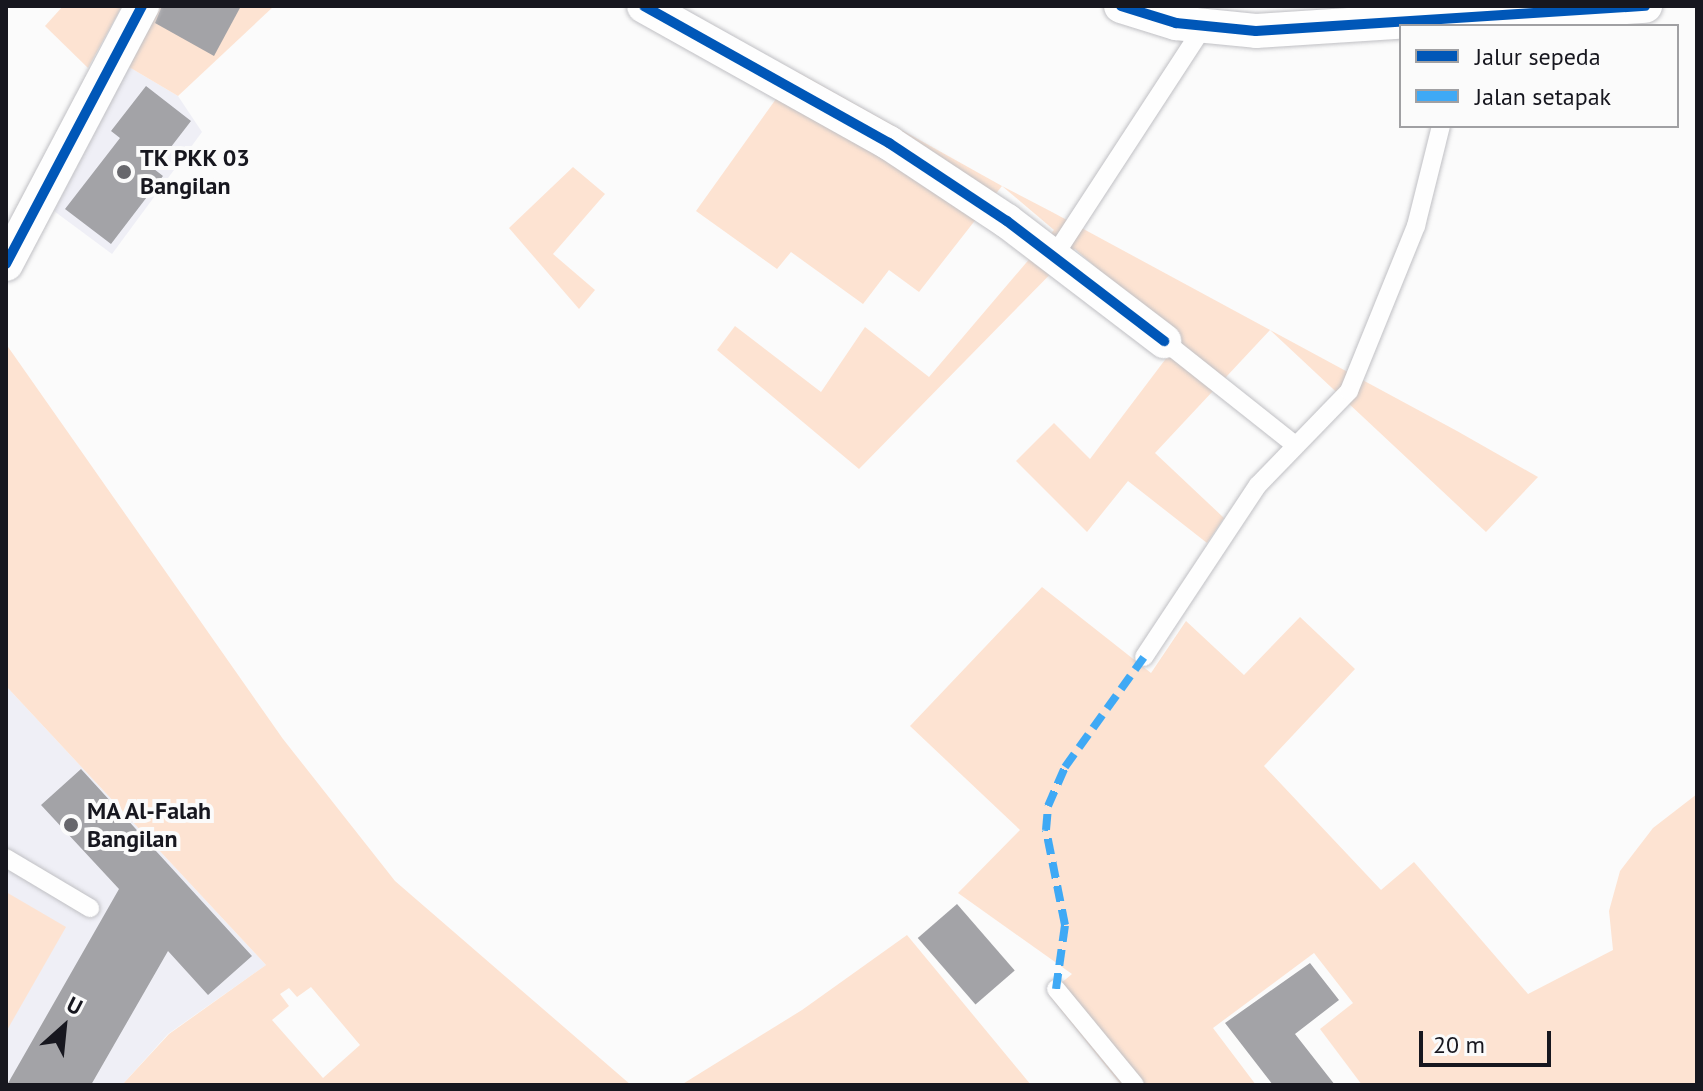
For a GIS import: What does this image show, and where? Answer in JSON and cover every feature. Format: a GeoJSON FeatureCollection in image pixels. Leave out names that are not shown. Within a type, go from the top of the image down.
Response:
{"type":"FeatureCollection","features":[{"type":"Feature","properties":{"kind":"street"},"geometry":{"type":"LineString","coordinates":[[6,264],[142,6]]}},
{"type":"Feature","properties":{"kind":"street"},"geometry":{"type":"LineString","coordinates":[[644,6],[889,143],[1054,256],[1164,341]]}},
{"type":"Feature","properties":{"kind":"street"},"geometry":{"type":"LineString","coordinates":[[1121,6],[1203,27],[1256,31],[1399,24]]}},
{"type":"Feature","properties":{"kind":"street"},"geometry":{"type":"LineString","coordinates":[[1409,24],[1645,6]]}},
{"type":"Feature","properties":{"kind":"lane"},"geometry":{"type":"LineString","coordinates":[[1054,256],[1203,27]]}},
{"type":"Feature","properties":{"kind":"lane"},"geometry":{"type":"LineString","coordinates":[[1144,657],[1258,485],[1294,444],[1331,417],[1349,391],[1416,226],[1440,128]]}},
{"type":"Feature","properties":{"kind":"lane"},"geometry":{"type":"LineString","coordinates":[[1164,341],[1294,444]]}},
{"type":"Feature","properties":{"kind":"lane"},"geometry":{"type":"LineString","coordinates":[[6,858],[90,908]]}},
{"type":"Feature","properties":{"kind":"lane"},"geometry":{"type":"LineString","coordinates":[[1056,989],[1135,1085]]}},
{"type":"Feature","properties":{"kind":"shaded area"},"geometry":{"type":"Polygon","coordinates":[[[63,6],[122,6],[88,68],[45,26],[63,6]]]}},
{"type":"Feature","properties":{"kind":"shaded area"},"geometry":{"type":"Polygon","coordinates":[[[161,6],[274,6],[178,96],[129,67],[161,6]]]}},
{"type":"Feature","properties":{"kind":"shaded area","name":"TK PKK 03 Bangilan"},"geometry":{"type":"Polygon","coordinates":[[[129,67],[178,96],[202,132],[112,254],[54,211],[129,67]]]}},
{"type":"Feature","properties":{"kind":"shaded area"},"geometry":{"type":"Polygon","coordinates":[[[796,71],[1002,186],[919,292],[889,270],[863,304],[791,252],[777,269],[696,211],[796,71]]]}},
{"type":"Feature","properties":{"kind":"shaded area"},"geometry":{"type":"Polygon","coordinates":[[[573,167],[605,194],[553,254],[595,290],[579,309],[509,228],[573,167]]]}},
{"type":"Feature","properties":{"kind":"shaded area"},"geometry":{"type":"Polygon","coordinates":[[[1002,186],[1052,212],[1457,431],[1538,477],[1486,532],[1270,330],[1155,453],[1224,518],[1207,543],[1128,481],[1087,532],[1016,461],[1054,423],[1090,459],[1180,340],[1075,249],[859,469],[717,350],[735,326],[821,392],[865,327],[929,377],[1054,230],[1002,186]]]}},
{"type":"Feature","properties":{"kind":"shaded area"},"geometry":{"type":"Polygon","coordinates":[[[6,344],[283,739],[395,881],[631,1085],[122,1085],[169,1034],[266,965],[6,686],[6,344]],[[311,987],[297,997],[289,988],[280,994],[289,1006],[272,1020],[323,1078],[360,1045],[311,987]]]}},
{"type":"Feature","properties":{"kind":"shaded area"},"geometry":{"type":"Polygon","coordinates":[[[1042,587],[1151,673],[1186,621],[1244,675],[1300,617],[1355,669],[1264,766],[1381,890],[1414,862],[1528,994],[1613,950],[1609,911],[1620,871],[1653,828],[1697,794],[1697,1085],[1362,1085],[1320,1029],[1353,1003],[1314,953],[1213,1028],[1256,1085],[1121,1085],[1048,994],[1072,974],[958,893],[1020,830],[910,726],[1042,587]]]}},
{"type":"Feature","properties":{"kind":"shaded area","name":"MA Al-Falah Bangilan"},"geometry":{"type":"Polygon","coordinates":[[[6,686],[266,965],[168,1034],[122,1085],[6,1085],[6,686]]]}},
{"type":"Feature","properties":{"kind":"shaded area"},"geometry":{"type":"Polygon","coordinates":[[[6,892],[66,927],[6,1032],[6,892]]]}},
{"type":"Feature","properties":{"kind":"shaded area"},"geometry":{"type":"Polygon","coordinates":[[[907,935],[1031,1085],[681,1085],[802,1010],[907,935]]]}},
{"type":"Feature","properties":{"kind":"building"},"geometry":{"type":"Polygon","coordinates":[[[162,6],[241,6],[214,56],[155,23],[162,6]]]}},
{"type":"Feature","properties":{"kind":"building","name":"TK PKK 03 Bangilan"},"geometry":{"type":"Polygon","coordinates":[[[146,86],[191,121],[154,169],[163,176],[111,244],[65,209],[120,138],[111,131],[146,86]]]}},
{"type":"Feature","properties":{"kind":"building"},"geometry":{"type":"Polygon","coordinates":[[[81,769],[252,956],[208,995],[168,951],[91,1085],[7,1085],[119,889],[41,805],[81,769]]]}},
{"type":"Feature","properties":{"kind":"building"},"geometry":{"type":"Polygon","coordinates":[[[957,904],[1015,970],[975,1005],[918,938],[957,904]]]}},
{"type":"Feature","properties":{"kind":"building"},"geometry":{"type":"Polygon","coordinates":[[[1310,963],[1339,1000],[1295,1034],[1335,1085],[1273,1085],[1225,1023],[1310,963]]]}},
{"type":"Feature","properties":{"kind":"marked path"},"geometry":{"type":"LineString","coordinates":[[1056,989],[1065,925],[1046,830],[1048,806],[1065,767],[1144,657]]}},
{"type":"Feature","properties":{"kind":"cycle path"},"geometry":{"type":"LineString","coordinates":[[6,264],[142,6]]}},
{"type":"Feature","properties":{"kind":"cycle path"},"geometry":{"type":"LineString","coordinates":[[644,6],[889,143],[1007,221],[1164,341]]}},
{"type":"Feature","properties":{"kind":"cycle path"},"geometry":{"type":"LineString","coordinates":[[1121,6],[1176,23],[1256,31],[1645,6]]}},
{"type":"Feature","properties":{"kind":"place","name":"TK PKK 03 Bangilan"},"geometry":{"type":"Point","coordinates":[124,172]}},
{"type":"Feature","properties":{"kind":"place","name":"MA Al-Falah Bangilan"},"geometry":{"type":"Point","coordinates":[71,825]}}]}
